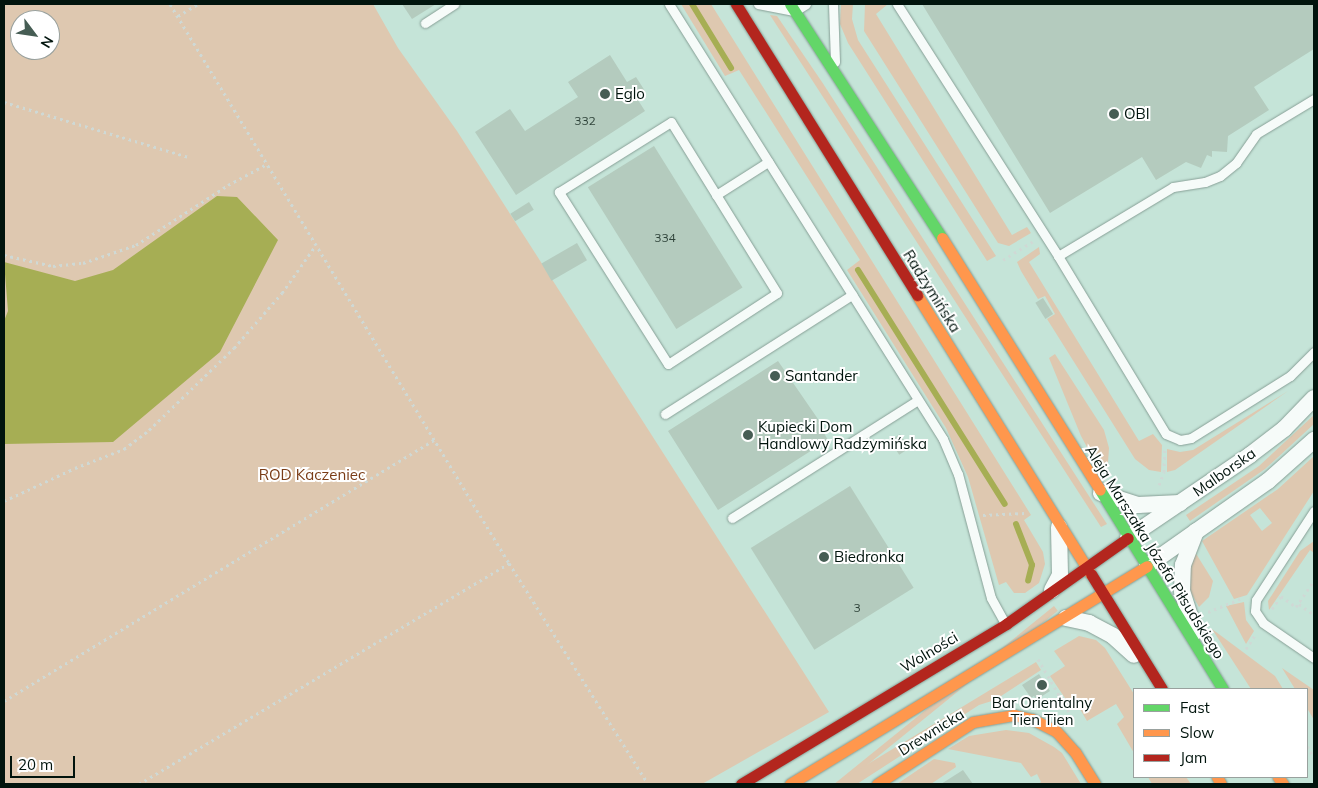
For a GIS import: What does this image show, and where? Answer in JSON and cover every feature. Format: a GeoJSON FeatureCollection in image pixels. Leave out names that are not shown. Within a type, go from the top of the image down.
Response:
{"type":"FeatureCollection","features":[{"type":"Feature","properties":{"kind":"main road","name":"Radzymińska"},"geometry":{"type":"LineString","coordinates":[[736,4],[1103,595]]}},
{"type":"Feature","properties":{"kind":"main road"},"geometry":{"type":"LineString","coordinates":[[792,7],[836,75]]}},
{"type":"Feature","properties":{"kind":"main road","name":"Aleja Marszałka Józefa Piłsudskiego"},"geometry":{"type":"LineString","coordinates":[[836,75],[988,308],[1128,538],[1223,688]]}},
{"type":"Feature","properties":{"kind":"main road","name":"Wolności"},"geometry":{"type":"LineString","coordinates":[[741,784],[1006,624],[1088,570],[1128,538]]}},
{"type":"Feature","properties":{"kind":"main road"},"geometry":{"type":"LineString","coordinates":[[790,784],[1066,618],[1146,566]]}},
{"type":"Feature","properties":{"kind":"main road"},"geometry":{"type":"LineString","coordinates":[[1103,595],[1161,688]]}},
{"type":"Feature","properties":{"kind":"main road","name":"Drewnicka"},"geometry":{"type":"LineString","coordinates":[[877,784],[973,722],[1014,715],[1032,719],[1056,731],[1075,752],[1095,784]]}},
{"type":"Feature","properties":{"kind":"street","name":"Malborska"},"geometry":{"type":"LineString","coordinates":[[1128,538],[1277,434],[1314,398]]}},
{"type":"Feature","properties":{"kind":"street"},"geometry":{"type":"LineString","coordinates":[[1146,566],[1268,481],[1314,440]]}},
{"type":"Feature","properties":{"kind":"street"},"geometry":{"type":"LineString","coordinates":[[1100,492],[1138,505],[1180,502]]}},
{"type":"Feature","properties":{"kind":"street"},"geometry":{"type":"LineString","coordinates":[[1049,596],[1060,575],[1058,522]]}},
{"type":"Feature","properties":{"kind":"street"},"geometry":{"type":"LineString","coordinates":[[1196,531],[1183,565],[1182,591],[1205,659]]}},
{"type":"Feature","properties":{"kind":"street"},"geometry":{"type":"LineString","coordinates":[[1066,618],[1089,622],[1113,636],[1150,670]]}},
{"type":"Feature","properties":{"kind":"lane"},"geometry":{"type":"LineString","coordinates":[[425,23],[454,4]]}},
{"type":"Feature","properties":{"kind":"lane"},"geometry":{"type":"LineString","coordinates":[[668,4],[943,439],[958,474],[991,598],[1006,624]]}},
{"type":"Feature","properties":{"kind":"lane"},"geometry":{"type":"LineString","coordinates":[[758,4],[792,7],[806,4]]}},
{"type":"Feature","properties":{"kind":"lane"},"geometry":{"type":"LineString","coordinates":[[833,4],[836,75]]}},
{"type":"Feature","properties":{"kind":"lane"},"geometry":{"type":"LineString","coordinates":[[897,4],[1058,256],[1166,434],[1180,440],[1191,438],[1290,376],[1314,352]]}},
{"type":"Feature","properties":{"kind":"lane"},"geometry":{"type":"LineString","coordinates":[[1058,256],[1173,187],[1205,182],[1220,176],[1236,162],[1256,134],[1314,99]]}},
{"type":"Feature","properties":{"kind":"lane"},"geometry":{"type":"LineString","coordinates":[[671,122],[716,194],[777,294],[668,364],[559,192],[671,122]]}},
{"type":"Feature","properties":{"kind":"lane"},"geometry":{"type":"LineString","coordinates":[[716,194],[768,162]]}},
{"type":"Feature","properties":{"kind":"lane"},"geometry":{"type":"LineString","coordinates":[[665,414],[852,295]]}},
{"type":"Feature","properties":{"kind":"lane"},"geometry":{"type":"LineString","coordinates":[[732,518],[918,400]]}},
{"type":"Feature","properties":{"kind":"lane"},"geometry":{"type":"LineString","coordinates":[[1314,511],[1256,600],[1256,616],[1263,623],[1314,658]]}},
{"type":"Feature","properties":{"kind":"path"},"geometry":{"type":"LineString","coordinates":[[170,4],[508,564],[648,784]]}},
{"type":"Feature","properties":{"kind":"path"},"geometry":{"type":"LineString","coordinates":[[178,16],[198,4]]}},
{"type":"Feature","properties":{"kind":"path"},"geometry":{"type":"LineString","coordinates":[[4,102],[189,158]]}},
{"type":"Feature","properties":{"kind":"path"},"geometry":{"type":"LineString","coordinates":[[4,255],[54,266],[83,263],[136,245],[228,185],[267,164]]}},
{"type":"Feature","properties":{"kind":"path"},"geometry":{"type":"LineString","coordinates":[[1003,260],[1044,234]]}},
{"type":"Feature","properties":{"kind":"path"},"geometry":{"type":"LineString","coordinates":[[4,501],[75,468],[124,450],[149,430],[234,348],[282,293],[316,245]]}},
{"type":"Feature","properties":{"kind":"path"},"geometry":{"type":"LineString","coordinates":[[1159,485],[1164,472],[1166,434]]}},
{"type":"Feature","properties":{"kind":"path"},"geometry":{"type":"LineString","coordinates":[[4,701],[434,440]]}},
{"type":"Feature","properties":{"kind":"path"},"geometry":{"type":"LineString","coordinates":[[969,516],[1006,514],[1023,510],[1027,516]]}},
{"type":"Feature","properties":{"kind":"path"},"geometry":{"type":"LineString","coordinates":[[139,784],[508,564]]}},
{"type":"Feature","properties":{"kind":"path"},"geometry":{"type":"LineString","coordinates":[[1246,650],[1281,596],[1296,607],[1314,580]]}},
{"type":"Feature","properties":{"kind":"path"},"geometry":{"type":"LineString","coordinates":[[1310,586],[1314,589]]}},
{"type":"Feature","properties":{"kind":"path"},"geometry":{"type":"LineString","coordinates":[[1216,607],[1245,598],[1256,600]]}},
{"type":"Feature","properties":{"kind":"path"},"geometry":{"type":"LineString","coordinates":[[1299,604],[1314,615]]}},
{"type":"Feature","properties":{"kind":"green space","name":"ROD Kaczeniec"},"geometry":{"type":"Polygon","coordinates":[[[4,4],[373,4],[398,48],[457,131],[829,712],[702,784],[4,784],[4,4]]]}},
{"type":"Feature","properties":{"kind":"green space"},"geometry":{"type":"Polygon","coordinates":[[[681,4],[711,4],[1031,515],[1024,520],[1043,552],[1045,564],[1039,583],[1025,593],[1014,593],[1006,582],[999,585],[968,477],[946,428],[847,270],[860,260],[739,70],[725,76],[681,4]]]}},
{"type":"Feature","properties":{"kind":"green space"},"geometry":{"type":"Polygon","coordinates":[[[841,4],[853,4],[852,19],[858,40],[996,256],[987,261],[848,43],[840,24],[841,4]]]}},
{"type":"Feature","properties":{"kind":"green space"},"geometry":{"type":"Polygon","coordinates":[[[865,4],[888,4],[876,14],[1012,235],[1027,227],[1031,233],[1009,246],[998,243],[864,31],[865,4]]]}},
{"type":"Feature","properties":{"kind":"green space"},"geometry":{"type":"Polygon","coordinates":[[[770,15],[777,16],[822,82],[1107,524],[1101,527],[770,15]]]}},
{"type":"Feature","properties":{"kind":"green space"},"geometry":{"type":"Polygon","coordinates":[[[1039,247],[1040,254],[1029,262],[1139,441],[1153,434],[1162,445],[1161,472],[1149,470],[1135,459],[1047,319],[1055,314],[1045,296],[1038,299],[1017,262],[1039,247]]]}},
{"type":"Feature","properties":{"kind":"green space"},"geometry":{"type":"Polygon","coordinates":[[[1055,354],[1104,430],[1109,448],[1108,463],[1099,469],[1081,436],[1049,358],[1055,354]]]}},
{"type":"Feature","properties":{"kind":"green space"},"geometry":{"type":"Polygon","coordinates":[[[1288,391],[1175,470],[1167,472],[1167,449],[1180,452],[1193,450],[1288,391]]]}},
{"type":"Feature","properties":{"kind":"green space"},"geometry":{"type":"Polygon","coordinates":[[[1314,415],[1314,424],[1265,469],[1190,521],[1186,515],[1259,466],[1314,415]]]}},
{"type":"Feature","properties":{"kind":"green space"},"geometry":{"type":"Polygon","coordinates":[[[1314,456],[1314,491],[1247,595],[1234,599],[1202,541],[1278,489],[1314,456]],[[1260,508],[1250,515],[1262,531],[1272,523],[1260,508]]]}},
{"type":"Feature","properties":{"kind":"green space"},"geometry":{"type":"Polygon","coordinates":[[[1314,541],[1314,553],[1310,550],[1269,610],[1268,601],[1300,551],[1314,541]]]}},
{"type":"Feature","properties":{"kind":"green space"},"geometry":{"type":"Polygon","coordinates":[[[1195,552],[1213,581],[1209,597],[1199,607],[1191,593],[1188,579],[1195,552]]]}},
{"type":"Feature","properties":{"kind":"green space"},"geometry":{"type":"Polygon","coordinates":[[[1244,602],[1246,620],[1254,631],[1246,644],[1226,606],[1244,602]]]}},
{"type":"Feature","properties":{"kind":"green space"},"geometry":{"type":"Polygon","coordinates":[[[1054,606],[1058,611],[844,784],[834,784],[1054,606]]]}},
{"type":"Feature","properties":{"kind":"green space"},"geometry":{"type":"Polygon","coordinates":[[[1212,629],[1275,676],[1282,688],[1250,688],[1212,629]]]}},
{"type":"Feature","properties":{"kind":"green space"},"geometry":{"type":"Polygon","coordinates":[[[1079,636],[1096,640],[1105,648],[1133,692],[1133,751],[1117,724],[1124,717],[1116,704],[1087,721],[1077,704],[1069,704],[1050,676],[1065,666],[1054,651],[1079,636]]]}},
{"type":"Feature","properties":{"kind":"green space"},"geometry":{"type":"Polygon","coordinates":[[[1036,662],[1041,670],[995,700],[979,705],[857,784],[835,784],[1036,662]]]}},
{"type":"Feature","properties":{"kind":"green space"},"geometry":{"type":"Polygon","coordinates":[[[1282,668],[1314,690],[1314,720],[1308,710],[1308,688],[1294,688],[1282,668]]]}},
{"type":"Feature","properties":{"kind":"green space"},"geometry":{"type":"Polygon","coordinates":[[[1006,730],[1029,733],[1054,747],[1062,753],[1081,784],[1038,784],[1041,782],[1037,774],[1031,777],[1021,763],[948,749],[969,736],[1006,730]]]}},
{"type":"Feature","properties":{"kind":"green space"},"geometry":{"type":"Polygon","coordinates":[[[934,759],[955,763],[956,767],[931,784],[897,784],[934,759]]]}},
{"type":"Feature","properties":{"kind":"green space"},"geometry":{"type":"Polygon","coordinates":[[[1149,778],[1187,778],[1191,784],[1152,784],[1149,778]]]}},
{"type":"Feature","properties":{"kind":"shaded area"},"geometry":{"type":"Polygon","coordinates":[[[217,196],[237,197],[278,240],[220,352],[113,442],[4,444],[4,321],[8,311],[4,262],[75,281],[113,270],[217,196]]]}},
{"type":"Feature","properties":{"kind":"building"},"geometry":{"type":"Polygon","coordinates":[[[402,4],[436,4],[412,19],[402,4]]]}},
{"type":"Feature","properties":{"kind":"building","name":"OBI"},"geometry":{"type":"Polygon","coordinates":[[[922,4],[1314,4],[1314,49],[1254,87],[1269,110],[1228,136],[1227,152],[1212,151],[1212,157],[1207,155],[1201,168],[1186,162],[1156,180],[1142,157],[1050,213],[922,4]]]}},
{"type":"Feature","properties":{"kind":"building"},"geometry":{"type":"Polygon","coordinates":[[[610,55],[627,82],[636,77],[645,91],[636,97],[645,111],[516,195],[475,132],[510,109],[525,131],[578,97],[568,82],[610,55]]]}},
{"type":"Feature","properties":{"kind":"building"},"geometry":{"type":"Polygon","coordinates":[[[654,146],[742,288],[676,329],[588,187],[654,146]]]}},
{"type":"Feature","properties":{"kind":"building"},"geometry":{"type":"Polygon","coordinates":[[[529,202],[534,210],[515,221],[510,214],[529,202]]]}},
{"type":"Feature","properties":{"kind":"building"},"geometry":{"type":"Polygon","coordinates":[[[577,243],[587,260],[551,281],[541,264],[577,243]]]}},
{"type":"Feature","properties":{"kind":"building"},"geometry":{"type":"Polygon","coordinates":[[[1043,298],[1053,314],[1045,319],[1035,303],[1043,298]]]}},
{"type":"Feature","properties":{"kind":"building","name":"Kupiecki Dom Handlowy Radzymińska"},"geometry":{"type":"Polygon","coordinates":[[[778,361],[820,422],[818,423],[828,440],[718,510],[668,431],[778,361]]]}},
{"type":"Feature","properties":{"kind":"building"},"geometry":{"type":"Polygon","coordinates":[[[900,434],[909,448],[899,455],[890,441],[900,434]]]}},
{"type":"Feature","properties":{"kind":"building","name":"Biedronka"},"geometry":{"type":"Polygon","coordinates":[[[850,486],[914,588],[814,650],[751,548],[850,486]]]}},
{"type":"Feature","properties":{"kind":"building"},"geometry":{"type":"Polygon","coordinates":[[[1039,674],[1050,691],[1036,700],[1034,696],[1031,698],[1022,685],[1039,674]]]}},
{"type":"Feature","properties":{"kind":"building"},"geometry":{"type":"Polygon","coordinates":[[[963,770],[973,784],[941,784],[963,770]]]}},
{"type":"Feature","properties":{"kind":"waterway"},"geometry":{"type":"LineString","coordinates":[[692,4],[731,68]]}},
{"type":"Feature","properties":{"kind":"waterway"},"geometry":{"type":"LineString","coordinates":[[858,270],[1005,504]]}},
{"type":"Feature","properties":{"kind":"waterway"},"geometry":{"type":"LineString","coordinates":[[1016,524],[1032,565],[1028,581]]}},
{"type":"Feature","properties":{"kind":"traffic: fast"},"geometry":{"type":"LineString","coordinates":[[790,4],[942,238]]}},
{"type":"Feature","properties":{"kind":"traffic: fast"},"geometry":{"type":"LineString","coordinates":[[1100,490],[1222,688]]}},
{"type":"Feature","properties":{"kind":"traffic: slow"},"geometry":{"type":"LineString","coordinates":[[942,238],[1100,490]]}},
{"type":"Feature","properties":{"kind":"traffic: slow"},"geometry":{"type":"LineString","coordinates":[[917,295],[1091,574]]}},
{"type":"Feature","properties":{"kind":"traffic: slow"},"geometry":{"type":"LineString","coordinates":[[790,784],[1147,566]]}},
{"type":"Feature","properties":{"kind":"traffic: slow"},"geometry":{"type":"LineString","coordinates":[[877,784],[973,722],[1014,715],[1032,719],[1056,731],[1075,752],[1095,784]]}},
{"type":"Feature","properties":{"kind":"traffic: slow"},"geometry":{"type":"LineString","coordinates":[[1218,778],[1221,784]]}},
{"type":"Feature","properties":{"kind":"traffic: slow"},"geometry":{"type":"LineString","coordinates":[[1279,778],[1283,784]]}},
{"type":"Feature","properties":{"kind":"traffic: jam"},"geometry":{"type":"LineString","coordinates":[[736,4],[917,295]]}},
{"type":"Feature","properties":{"kind":"traffic: jam"},"geometry":{"type":"LineString","coordinates":[[741,784],[1006,624],[1128,538]]}},
{"type":"Feature","properties":{"kind":"traffic: jam"},"geometry":{"type":"LineString","coordinates":[[1091,574],[1161,688]]}},
{"type":"Feature","properties":{"kind":"place","name":"Eglo"},"geometry":{"type":"Point","coordinates":[605,94]}},
{"type":"Feature","properties":{"kind":"place","name":"OBI"},"geometry":{"type":"Point","coordinates":[1114,114]}},
{"type":"Feature","properties":{"kind":"place","name":"Santander"},"geometry":{"type":"Point","coordinates":[775,376]}},
{"type":"Feature","properties":{"kind":"place","name":"Kupiecki Dom Handlowy Radzymińska"},"geometry":{"type":"Point","coordinates":[748,435]}},
{"type":"Feature","properties":{"kind":"place","name":"Biedronka"},"geometry":{"type":"Point","coordinates":[824,557]}},
{"type":"Feature","properties":{"kind":"place","name":"Bar Orientalny Tien Tien"},"geometry":{"type":"Point","coordinates":[1042,685]}}]}
